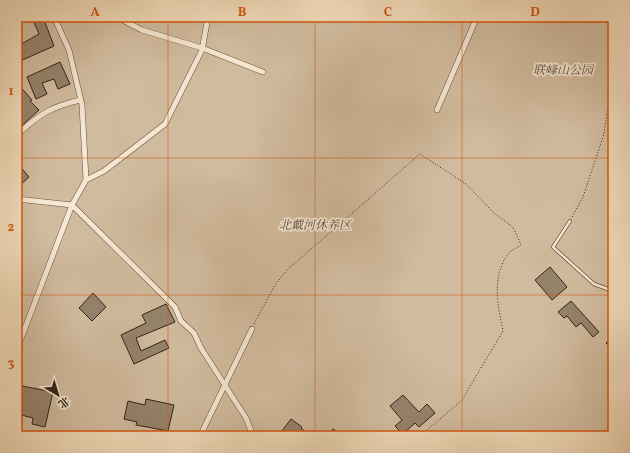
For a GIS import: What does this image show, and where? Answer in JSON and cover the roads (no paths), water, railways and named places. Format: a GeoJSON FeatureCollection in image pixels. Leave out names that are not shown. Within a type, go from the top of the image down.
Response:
{"type":"FeatureCollection","features":[{"type":"Feature","properties":{"kind":"street"},"geometry":{"type":"LineString","coordinates":[[17,349],[72,205],[86,180],[80,100],[69,50],[54,17]]}},
{"type":"Feature","properties":{"kind":"street"},"geometry":{"type":"LineString","coordinates":[[117,17],[142,30],[202,48],[263,72]]}},
{"type":"Feature","properties":{"kind":"street"},"geometry":{"type":"LineString","coordinates":[[86,180],[104,171],[165,124],[202,48],[208,17]]}},
{"type":"Feature","properties":{"kind":"street"},"geometry":{"type":"LineString","coordinates":[[436,110],[477,17]]}},
{"type":"Feature","properties":{"kind":"street"},"geometry":{"type":"LineString","coordinates":[[17,135],[35,117],[58,105],[80,100]]}},
{"type":"Feature","properties":{"kind":"street"},"geometry":{"type":"LineString","coordinates":[[17,199],[72,205],[175,307],[181,321],[194,333],[201,348],[246,418],[253,436]]}},
{"type":"Feature","properties":{"kind":"street"},"geometry":{"type":"LineString","coordinates":[[200,436],[252,329]]}},
{"type":"Feature","properties":{"kind":"lane"},"geometry":{"type":"LineString","coordinates":[[570,221],[553,247],[594,284],[613,291]]}},
{"type":"Feature","properties":{"kind":"park label","name":"联峰山公园"},"geometry":{"type":"Point","coordinates":[563,71]}},
{"type":"Feature","properties":{"kind":"park label","name":"北戴河休养区"},"geometry":{"type":"Point","coordinates":[315,226]}}]}
